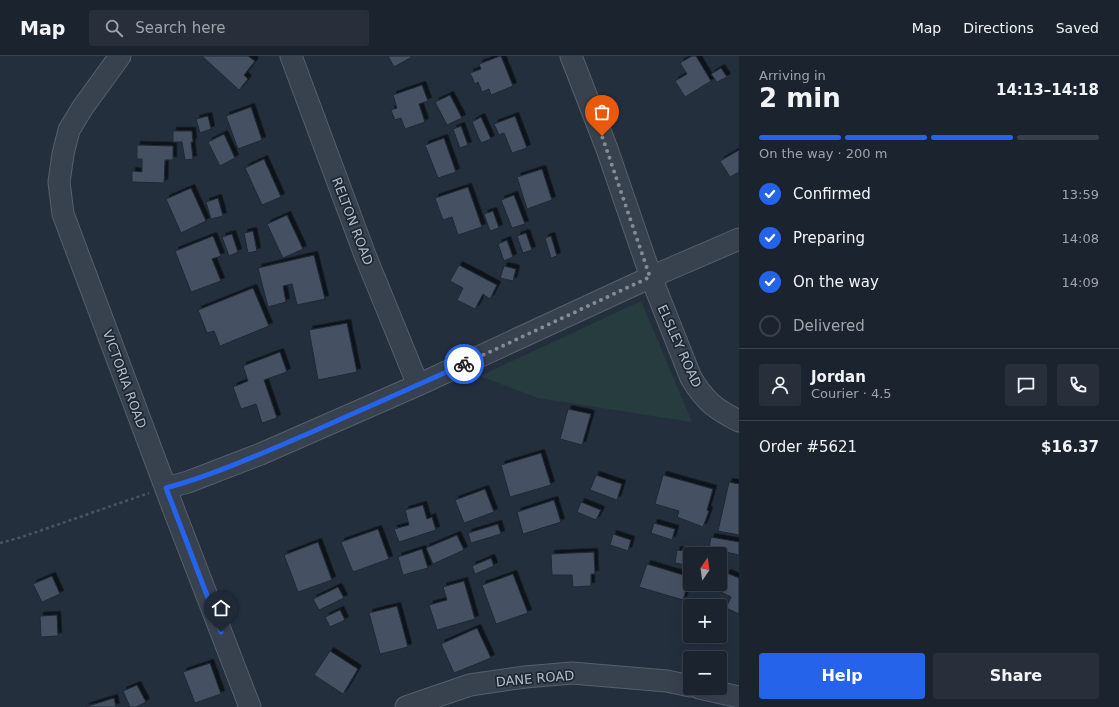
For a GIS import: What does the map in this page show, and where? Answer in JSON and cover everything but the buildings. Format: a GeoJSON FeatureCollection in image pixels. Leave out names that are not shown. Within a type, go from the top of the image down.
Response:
{"type":"FeatureCollection","features":[{"type":"Feature","properties":{"kind":"street","name":"VICTORIA ROAD"},"geometry":{"type":"LineString","coordinates":[[120,56],[83,107],[69,130],[63,154],[59,182],[63,214],[250,707]]}},
{"type":"Feature","properties":{"kind":"street","name":"RELTON ROAD"},"geometry":{"type":"LineString","coordinates":[[291,56],[365,254],[418,385]]}},
{"type":"Feature","properties":{"kind":"street","name":"ELSLEY ROAD"},"geometry":{"type":"LineString","coordinates":[[571,56],[607,149],[650,277],[691,378],[698,390],[711,404],[739,421]]}},
{"type":"Feature","properties":{"kind":"street"},"geometry":{"type":"LineString","coordinates":[[166,488],[188,482],[262,453],[418,385],[650,277],[739,240]]}},
{"type":"Feature","properties":{"kind":"street","name":"DANE ROAD"},"geometry":{"type":"LineString","coordinates":[[406,707],[470,685],[525,677],[572,673],[667,681],[683,684]]}},
{"type":"Feature","properties":{"kind":"street"},"geometry":{"type":"LineString","coordinates":[[727,694],[739,697]]}},
{"type":"Feature","properties":{"kind":"path"},"geometry":{"type":"LineString","coordinates":[[0,543],[22,537],[166,488]]}},
{"type":"Feature","properties":{"kind":"green space"},"geometry":{"type":"Polygon","coordinates":[[[641,301],[692,422],[538,398],[480,376],[641,301]]]}},
{"type":"Feature","properties":{"kind":"way so far"},"geometry":{"type":"LineString","coordinates":[[464,364],[650,277],[602,136]]}},
{"type":"Feature","properties":{"kind":"route"},"geometry":{"type":"LineString","coordinates":[[221,632],[166,488],[188,482],[262,453],[464,364]]}}]}
